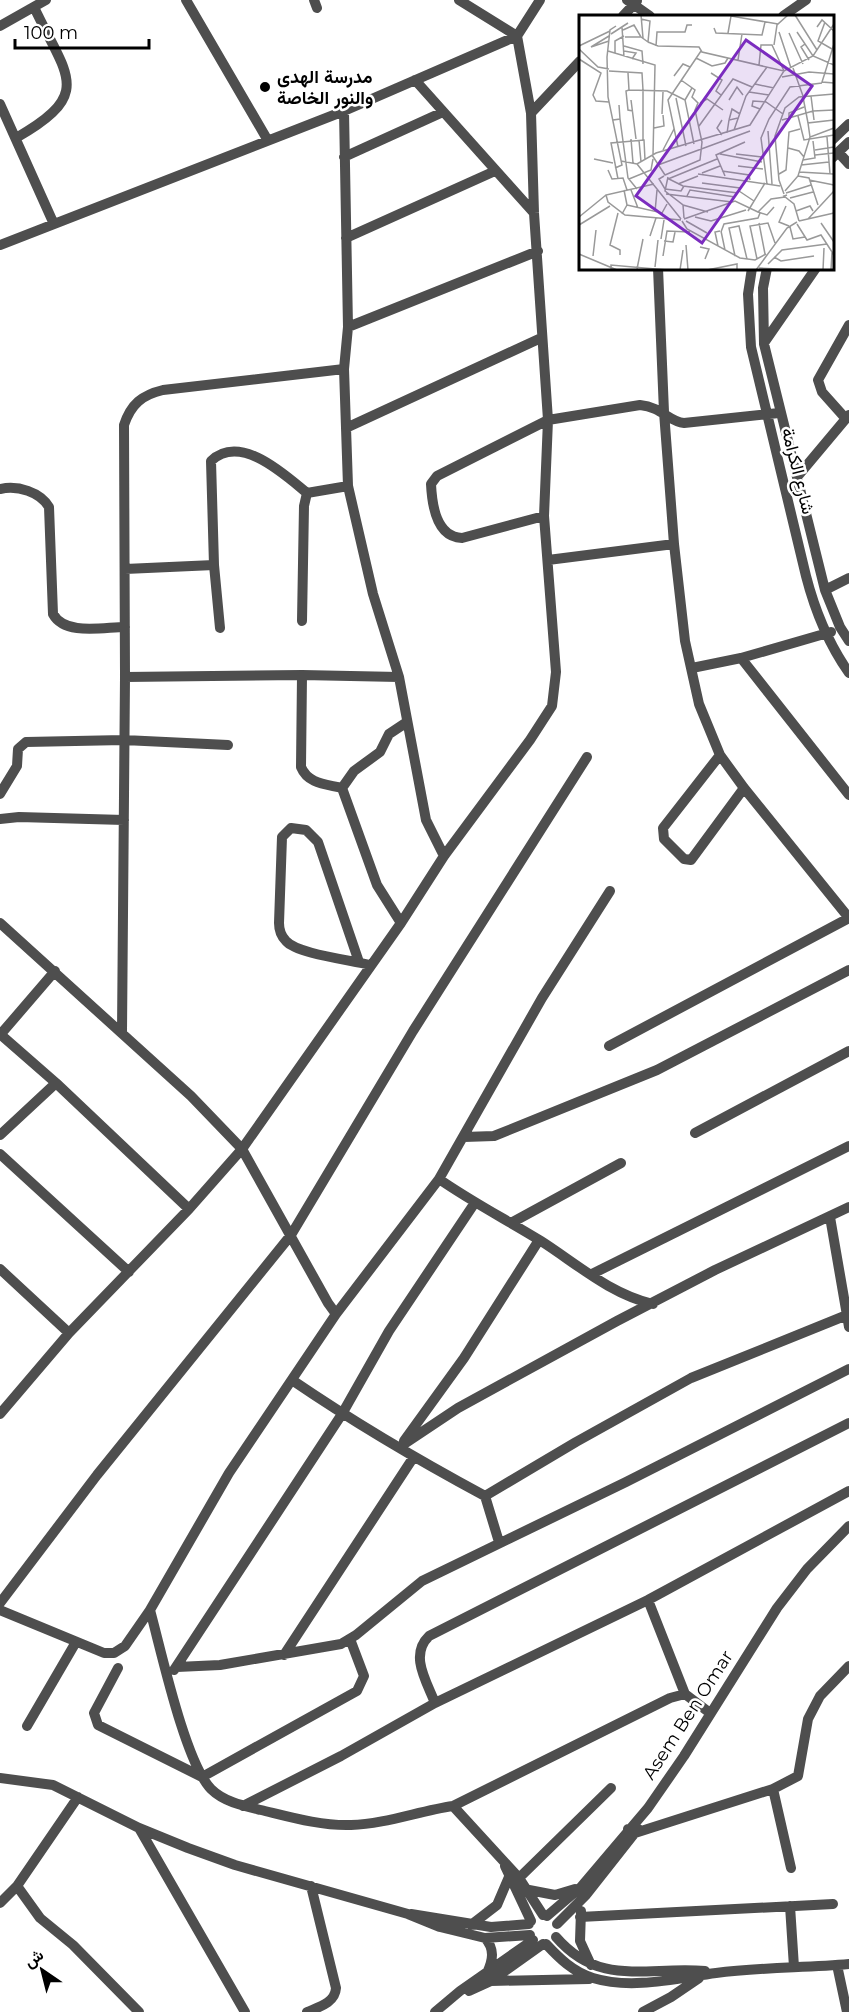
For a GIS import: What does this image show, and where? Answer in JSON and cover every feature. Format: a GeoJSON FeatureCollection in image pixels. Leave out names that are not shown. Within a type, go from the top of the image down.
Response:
{"type":"FeatureCollection","features":[{"type":"Feature","properties":{"kind":"street"},"geometry":{"type":"LineString","coordinates":[[0,26],[46,0]]}},
{"type":"Feature","properties":{"kind":"street"},"geometry":{"type":"LineString","coordinates":[[186,0],[267,139]]}},
{"type":"Feature","properties":{"kind":"street"},"geometry":{"type":"LineString","coordinates":[[0,1414],[69,1333],[189,1209],[242,1149],[365,964],[401,923],[444,856],[530,740],[552,706],[556,672],[544,516],[548,420],[534,213],[531,113],[517,36],[459,0]]}},
{"type":"Feature","properties":{"kind":"street"},"geometry":{"type":"LineString","coordinates":[[0,245],[53,222],[344,111],[517,36],[540,0]]}},
{"type":"Feature","properties":{"kind":"street"},"geometry":{"type":"LineString","coordinates":[[784,15],[806,0]]}},
{"type":"Feature","properties":{"kind":"street"},"geometry":{"type":"LineString","coordinates":[[624,15],[633,2],[649,15]]}},
{"type":"Feature","properties":{"kind":"street"},"geometry":{"type":"LineString","coordinates":[[16,138],[55,111],[68,91],[65,75],[33,8]]}},
{"type":"Feature","properties":{"kind":"street"},"geometry":{"type":"LineString","coordinates":[[531,113],[579,62]]}},
{"type":"Feature","properties":{"kind":"street"},"geometry":{"type":"LineString","coordinates":[[416,80],[534,213]]}},
{"type":"Feature","properties":{"kind":"street"},"geometry":{"type":"LineString","coordinates":[[0,104],[53,222]]}},
{"type":"Feature","properties":{"kind":"street"},"geometry":{"type":"LineString","coordinates":[[344,111],[348,327],[344,369],[348,486],[373,594],[399,677],[426,820],[444,856]]}},
{"type":"Feature","properties":{"kind":"street"},"geometry":{"type":"LineString","coordinates":[[344,157],[444,112]]}},
{"type":"Feature","properties":{"kind":"street"},"geometry":{"type":"LineString","coordinates":[[834,138],[849,124]]}},
{"type":"Feature","properties":{"kind":"street"},"geometry":{"type":"LineString","coordinates":[[849,142],[835,155],[849,164]]}},
{"type":"Feature","properties":{"kind":"street"},"geometry":{"type":"LineString","coordinates":[[346,238],[495,171]]}},
{"type":"Feature","properties":{"kind":"street"},"geometry":{"type":"LineString","coordinates":[[348,327],[538,251]]}},
{"type":"Feature","properties":{"kind":"street"},"geometry":{"type":"LineString","coordinates":[[609,1046],[849,918],[720,755],[699,704],[685,641],[674,543],[664,412],[657,270]]}},
{"type":"Feature","properties":{"kind":"street","name":"شارع الكرامة"},"geometry":{"type":"LineString","coordinates":[[752,270],[748,294],[751,347],[767,415],[812,598],[825,633],[849,673]]}},
{"type":"Feature","properties":{"kind":"street","name":"شارع الكرامة"},"geometry":{"type":"LineString","coordinates":[[767,270],[763,288],[764,344],[779,413],[825,590],[840,627],[849,640]]}},
{"type":"Feature","properties":{"kind":"street"},"geometry":{"type":"LineString","coordinates":[[764,344],[815,270]]}},
{"type":"Feature","properties":{"kind":"street"},"geometry":{"type":"LineString","coordinates":[[797,477],[847,417],[822,392],[818,380],[849,325]]}},
{"type":"Feature","properties":{"kind":"street"},"geometry":{"type":"LineString","coordinates":[[346,428],[541,338]]}},
{"type":"Feature","properties":{"kind":"street"},"geometry":{"type":"LineString","coordinates":[[122,1032],[125,677],[124,425],[127,414],[140,399],[163,390],[344,369]]}},
{"type":"Feature","properties":{"kind":"street"},"geometry":{"type":"LineString","coordinates":[[544,516],[462,538],[451,537],[440,525],[435,512],[431,484],[437,476],[548,420],[640,405],[655,406],[678,422],[684,423],[779,413]]}},
{"type":"Feature","properties":{"kind":"street"},"geometry":{"type":"LineString","coordinates":[[220,628],[213,565],[211,461],[217,455],[235,451],[254,456],[286,475],[307,493]]}},
{"type":"Feature","properties":{"kind":"street"},"geometry":{"type":"LineString","coordinates":[[307,493],[348,486]]}},
{"type":"Feature","properties":{"kind":"street"},"geometry":{"type":"LineString","coordinates":[[0,489],[16,489],[38,495],[50,507],[52,608],[56,620],[70,627],[125,627]]}},
{"type":"Feature","properties":{"kind":"street"},"geometry":{"type":"LineString","coordinates":[[303,621],[304,506],[307,493]]}},
{"type":"Feature","properties":{"kind":"street"},"geometry":{"type":"LineString","coordinates":[[548,560],[674,543]]}},
{"type":"Feature","properties":{"kind":"street"},"geometry":{"type":"LineString","coordinates":[[125,569],[213,565]]}},
{"type":"Feature","properties":{"kind":"street"},"geometry":{"type":"LineString","coordinates":[[825,590],[849,578]]}},
{"type":"Feature","properties":{"kind":"street"},"geometry":{"type":"LineString","coordinates":[[692,668],[741,658],[840,627]]}},
{"type":"Feature","properties":{"kind":"street"},"geometry":{"type":"LineString","coordinates":[[741,658],[849,795]]}},
{"type":"Feature","properties":{"kind":"street"},"geometry":{"type":"LineString","coordinates":[[125,677],[302,675],[399,677]]}},
{"type":"Feature","properties":{"kind":"street"},"geometry":{"type":"LineString","coordinates":[[302,675],[299,692],[301,767],[304,773],[314,781],[342,788]]}},
{"type":"Feature","properties":{"kind":"street"},"geometry":{"type":"LineString","coordinates":[[342,788],[354,771],[380,753],[389,734],[407,722]]}},
{"type":"Feature","properties":{"kind":"street"},"geometry":{"type":"LineString","coordinates":[[0,794],[12,778],[18,749],[22,743],[124,740],[228,745]]}},
{"type":"Feature","properties":{"kind":"street"},"geometry":{"type":"LineString","coordinates":[[720,755],[663,828],[664,839],[684,859],[691,860],[744,788]]}},
{"type":"Feature","properties":{"kind":"street"},"geometry":{"type":"LineString","coordinates":[[0,1603],[97,1475],[291,1235],[413,1031],[587,757]]}},
{"type":"Feature","properties":{"kind":"street"},"geometry":{"type":"LineString","coordinates":[[342,788],[377,885],[401,923]]}},
{"type":"Feature","properties":{"kind":"street"},"geometry":{"type":"LineString","coordinates":[[0,819],[19,817],[124,820]]}},
{"type":"Feature","properties":{"kind":"street"},"geometry":{"type":"LineString","coordinates":[[291,828],[306,830],[318,842],[365,964],[303,949],[292,945],[282,936],[279,923],[282,837],[291,828]]}},
{"type":"Feature","properties":{"kind":"street"},"geometry":{"type":"LineString","coordinates":[[0,1610],[107,1654],[119,1652],[150,1610],[229,1473],[336,1314],[439,1179],[542,998],[610,891]]}},
{"type":"Feature","properties":{"kind":"street"},"geometry":{"type":"LineString","coordinates":[[0,923],[191,1096],[242,1149],[336,1314]]}},
{"type":"Feature","properties":{"kind":"street"},"geometry":{"type":"LineString","coordinates":[[464,1137],[494,1136],[657,1070],[849,970]]}},
{"type":"Feature","properties":{"kind":"street"},"geometry":{"type":"LineString","coordinates":[[55,971],[0,1035],[56,1083],[189,1209]]}},
{"type":"Feature","properties":{"kind":"street"},"geometry":{"type":"LineString","coordinates":[[695,1133],[849,1051]]}},
{"type":"Feature","properties":{"kind":"street"},"geometry":{"type":"LineString","coordinates":[[0,1135],[56,1083]]}},
{"type":"Feature","properties":{"kind":"street"},"geometry":{"type":"LineString","coordinates":[[592,1274],[849,1146]]}},
{"type":"Feature","properties":{"kind":"street"},"geometry":{"type":"LineString","coordinates":[[0,1154],[129,1272]]}},
{"type":"Feature","properties":{"kind":"street"},"geometry":{"type":"LineString","coordinates":[[511,1223],[621,1163]]}},
{"type":"Feature","properties":{"kind":"street"},"geometry":{"type":"LineString","coordinates":[[439,1179],[474,1204],[539,1240],[620,1294],[652,1304]]}},
{"type":"Feature","properties":{"kind":"street"},"geometry":{"type":"LineString","coordinates":[[169,1678],[342,1414],[389,1332],[474,1204]]}},
{"type":"Feature","properties":{"kind":"street"},"geometry":{"type":"LineString","coordinates":[[401,1446],[458,1408],[715,1270],[849,1207]]}},
{"type":"Feature","properties":{"kind":"street"},"geometry":{"type":"LineString","coordinates":[[830,1217],[849,1327]]}},
{"type":"Feature","properties":{"kind":"street"},"geometry":{"type":"LineString","coordinates":[[401,1446],[464,1358],[539,1240]]}},
{"type":"Feature","properties":{"kind":"street"},"geometry":{"type":"LineString","coordinates":[[0,1269],[69,1333]]}},
{"type":"Feature","properties":{"kind":"street"},"geometry":{"type":"LineString","coordinates":[[485,1496],[576,1442],[692,1378],[847,1315]]}},
{"type":"Feature","properties":{"kind":"street"},"geometry":{"type":"LineString","coordinates":[[177,1667],[220,1665],[333,1647],[350,1639],[411,1588],[849,1369]]}},
{"type":"Feature","properties":{"kind":"street"},"geometry":{"type":"LineString","coordinates":[[292,1380],[379,1438],[401,1446],[413,1458],[485,1496],[499,1542]]}},
{"type":"Feature","properties":{"kind":"street"},"geometry":{"type":"LineString","coordinates":[[435,1703],[419,1659],[419,1650],[429,1636],[849,1423]]}},
{"type":"Feature","properties":{"kind":"street"},"geometry":{"type":"LineString","coordinates":[[284,1655],[413,1458]]}},
{"type":"Feature","properties":{"kind":"street"},"geometry":{"type":"LineString","coordinates":[[243,1806],[341,1756],[435,1703],[648,1600],[849,1491]]}},
{"type":"Feature","properties":{"kind":"street","name":"Asem Ben Omar"},"geometry":{"type":"LineString","coordinates":[[583,1891],[648,1808],[790,1589],[849,1526]]}},
{"type":"Feature","properties":{"kind":"street"},"geometry":{"type":"LineString","coordinates":[[648,1600],[685,1694],[710,1713]]}},
{"type":"Feature","properties":{"kind":"street"},"geometry":{"type":"LineString","coordinates":[[150,1610],[169,1678],[202,1777]]}},
{"type":"Feature","properties":{"kind":"street"},"geometry":{"type":"LineString","coordinates":[[202,1777],[357,1691],[364,1676],[350,1639]]}},
{"type":"Feature","properties":{"kind":"street"},"geometry":{"type":"LineString","coordinates":[[27,1726],[76,1642]]}},
{"type":"Feature","properties":{"kind":"street"},"geometry":{"type":"LineString","coordinates":[[632,1831],[772,1789],[798,1776],[808,1719],[820,1696],[849,1666]]}},
{"type":"Feature","properties":{"kind":"street"},"geometry":{"type":"LineString","coordinates":[[118,1668],[94,1713],[98,1725],[202,1777],[220,1796],[243,1806],[293,1818],[352,1825],[453,1806],[489,1791],[647,1709],[685,1694]]}},
{"type":"Feature","properties":{"kind":"street"},"geometry":{"type":"LineString","coordinates":[[0,1778],[53,1785],[139,1828],[235,1865],[408,1914],[440,1927],[484,1938],[535,1935]]}},
{"type":"Feature","properties":{"kind":"street"},"geometry":{"type":"LineString","coordinates":[[471,1925],[497,1905],[514,1878],[611,1788]]}},
{"type":"Feature","properties":{"kind":"street"},"geometry":{"type":"LineString","coordinates":[[772,1789],[791,1868]]}},
{"type":"Feature","properties":{"kind":"street"},"geometry":{"type":"LineString","coordinates":[[0,1903],[17,1886],[78,1797]]}},
{"type":"Feature","properties":{"kind":"street"},"geometry":{"type":"LineString","coordinates":[[453,1806],[504,1863],[514,1878],[535,1935],[567,1965],[594,1979]]}},
{"type":"Feature","properties":{"kind":"street"},"geometry":{"type":"LineString","coordinates":[[139,1828],[244,2012]]}},
{"type":"Feature","properties":{"kind":"street"},"geometry":{"type":"LineString","coordinates":[[514,1878],[529,1890],[545,1915],[556,1924]]}},
{"type":"Feature","properties":{"kind":"street"},"geometry":{"type":"LineString","coordinates":[[17,1886],[40,1918],[73,1945],[139,2012]]}},
{"type":"Feature","properties":{"kind":"street"},"geometry":{"type":"LineString","coordinates":[[308,2012],[329,2002],[336,1994],[310,1886]]}},
{"type":"Feature","properties":{"kind":"street"},"geometry":{"type":"LineString","coordinates":[[529,1890],[555,1894],[583,1891]]}},
{"type":"Feature","properties":{"kind":"street"},"geometry":{"type":"LineString","coordinates":[[435,2012],[455,1996],[489,1977],[535,1935],[545,1915],[583,1891]]}},
{"type":"Feature","properties":{"kind":"street"},"geometry":{"type":"LineString","coordinates":[[583,1891],[580,1941],[591,1965]]}},
{"type":"Feature","properties":{"kind":"street"},"geometry":{"type":"LineString","coordinates":[[583,1891],[556,1924],[556,1937],[570,1953],[591,1965],[625,1972],[714,1973],[849,1964]]}},
{"type":"Feature","properties":{"kind":"street"},"geometry":{"type":"LineString","coordinates":[[580,1917],[833,1904]]}},
{"type":"Feature","properties":{"kind":"street"},"geometry":{"type":"LineString","coordinates":[[790,1906],[794,1968]]}},
{"type":"Feature","properties":{"kind":"street"},"geometry":{"type":"LineString","coordinates":[[408,1914],[423,1914],[471,1925],[556,1937]]}},
{"type":"Feature","properties":{"kind":"street"},"geometry":{"type":"LineString","coordinates":[[484,1938],[492,1950],[489,1977]]}},
{"type":"Feature","properties":{"kind":"street"},"geometry":{"type":"LineString","coordinates":[[837,1965],[848,2012]]}},
{"type":"Feature","properties":{"kind":"street"},"geometry":{"type":"LineString","coordinates":[[489,1977],[639,1982],[699,1977],[714,1973]]}},
{"type":"Feature","properties":{"kind":"street"},"geometry":{"type":"LineString","coordinates":[[643,2012],[671,1997],[699,1977]]}},
{"type":"Feature","properties":{"kind":"place","name":"مدرسة الهدى والنور الخاصة"},"geometry":{"type":"Point","coordinates":[265,87]}}]}
